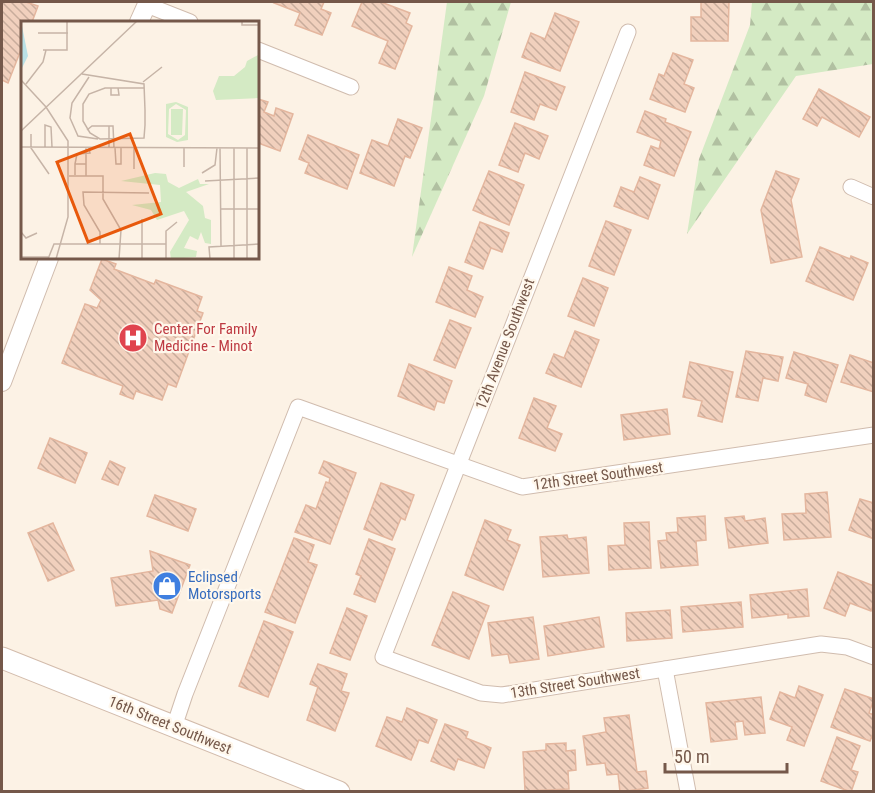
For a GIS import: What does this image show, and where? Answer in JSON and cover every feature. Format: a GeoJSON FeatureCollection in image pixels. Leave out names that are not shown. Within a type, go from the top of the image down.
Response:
{"type":"FeatureCollection","features":[{"type":"Feature","properties":{"kind":"main road","name":"16th Street Southwest"},"geometry":{"type":"LineString","coordinates":[[2,658],[339,792]]}},
{"type":"Feature","properties":{"kind":"street"},"geometry":{"type":"LineString","coordinates":[[139,21],[148,3],[188,21]]}},
{"type":"Feature","properties":{"kind":"street","name":"12th Avenue Southwest"},"geometry":{"type":"LineString","coordinates":[[383,657],[628,32]]}},
{"type":"Feature","properties":{"kind":"street"},"geometry":{"type":"LineString","coordinates":[[260,51],[351,87]]}},
{"type":"Feature","properties":{"kind":"street"},"geometry":{"type":"LineString","coordinates":[[851,187],[873,196]]}},
{"type":"Feature","properties":{"kind":"street"},"geometry":{"type":"LineString","coordinates":[[2,382],[49,260]]}},
{"type":"Feature","properties":{"kind":"street","name":"12th Street Southwest"},"geometry":{"type":"LineString","coordinates":[[174,727],[298,407],[522,487],[873,435]]}},
{"type":"Feature","properties":{"kind":"street","name":"13th Street Southwest"},"geometry":{"type":"LineString","coordinates":[[383,657],[481,693],[502,696],[821,644],[848,647],[873,657]]}},
{"type":"Feature","properties":{"kind":"street"},"geometry":{"type":"LineString","coordinates":[[665,669],[688,792]]}},
{"type":"Feature","properties":{"kind":"green space"},"geometry":{"type":"Polygon","coordinates":[[[447,2],[511,2],[484,96],[412,257],[447,2]]]}},
{"type":"Feature","properties":{"kind":"green space"},"geometry":{"type":"Polygon","coordinates":[[[752,2],[873,2],[873,64],[796,76],[687,234],[699,159],[750,25],[752,2]]]}},
{"type":"Feature","properties":{"kind":"building"},"geometry":{"type":"Polygon","coordinates":[[[2,2],[26,2],[38,6],[32,21],[21,21],[21,50],[8,83],[2,80],[2,2]]]}},
{"type":"Feature","properties":{"kind":"building"},"geometry":{"type":"Polygon","coordinates":[[[275,2],[324,2],[321,9],[331,13],[322,35],[295,25],[300,13],[275,2]]]}},
{"type":"Feature","properties":{"kind":"building"},"geometry":{"type":"Polygon","coordinates":[[[362,2],[381,2],[410,13],[406,23],[412,26],[395,69],[379,63],[388,41],[352,26],[362,2]]]}},
{"type":"Feature","properties":{"kind":"building"},"geometry":{"type":"Polygon","coordinates":[[[701,2],[729,2],[728,41],[691,41],[691,17],[701,17],[701,2]]]}},
{"type":"Feature","properties":{"kind":"building"},"geometry":{"type":"Polygon","coordinates":[[[555,13],[579,22],[560,71],[522,57],[531,33],[545,39],[555,13]]]}},
{"type":"Feature","properties":{"kind":"building"},"geometry":{"type":"Polygon","coordinates":[[[673,53],[693,60],[684,84],[694,88],[685,112],[650,99],[659,74],[664,76],[673,53]]]}},
{"type":"Feature","properties":{"kind":"building"},"geometry":{"type":"Polygon","coordinates":[[[525,72],[565,87],[556,110],[540,104],[534,120],[511,112],[525,72]]]}},
{"type":"Feature","properties":{"kind":"building"},"geometry":{"type":"Polygon","coordinates":[[[819,89],[870,117],[859,137],[822,117],[817,126],[803,119],[819,89]]]}},
{"type":"Feature","properties":{"kind":"building"},"geometry":{"type":"Polygon","coordinates":[[[260,100],[268,102],[264,112],[274,116],[276,108],[293,114],[280,151],[260,144],[260,100]]]}},
{"type":"Feature","properties":{"kind":"building"},"geometry":{"type":"Polygon","coordinates":[[[645,111],[691,132],[674,176],[644,165],[651,146],[659,149],[661,141],[637,132],[645,111]]]}},
{"type":"Feature","properties":{"kind":"building"},"geometry":{"type":"Polygon","coordinates":[[[398,119],[422,128],[410,158],[405,156],[394,186],[360,173],[372,140],[388,146],[398,119]]]}},
{"type":"Feature","properties":{"kind":"building"},"geometry":{"type":"Polygon","coordinates":[[[515,123],[548,136],[539,159],[525,153],[518,172],[499,165],[515,123]]]}},
{"type":"Feature","properties":{"kind":"building"},"geometry":{"type":"Polygon","coordinates":[[[308,135],[359,155],[347,189],[305,173],[309,163],[299,159],[308,135]]]}},
{"type":"Feature","properties":{"kind":"building"},"geometry":{"type":"Polygon","coordinates":[[[489,171],[524,185],[509,225],[473,210],[489,171]]]}},
{"type":"Feature","properties":{"kind":"building"},"geometry":{"type":"Polygon","coordinates":[[[776,171],[799,179],[791,200],[802,257],[771,263],[761,210],[776,171]]]}},
{"type":"Feature","properties":{"kind":"building"},"geometry":{"type":"Polygon","coordinates":[[[640,177],[660,185],[648,219],[614,206],[621,187],[634,192],[640,177]]]}},
{"type":"Feature","properties":{"kind":"building"},"geometry":{"type":"Polygon","coordinates":[[[606,221],[631,230],[614,275],[589,266],[606,221]]]}},
{"type":"Feature","properties":{"kind":"building"},"geometry":{"type":"Polygon","coordinates":[[[480,222],[509,233],[502,252],[491,248],[483,269],[465,262],[480,222]]]}},
{"type":"Feature","properties":{"kind":"building"},"geometry":{"type":"Polygon","coordinates":[[[820,247],[850,259],[851,256],[868,263],[853,300],[806,281],[820,247]]]}},
{"type":"Feature","properties":{"kind":"building","name":"Center For Family Medicine - Minot"},"geometry":{"type":"Polygon","coordinates":[[[102,260],[105,260],[116,264],[114,269],[154,284],[156,280],[202,297],[197,311],[203,313],[176,387],[168,384],[162,400],[136,391],[133,399],[120,394],[123,386],[62,363],[85,304],[97,308],[101,300],[90,290],[102,260]]]}},
{"type":"Feature","properties":{"kind":"building"},"geometry":{"type":"Polygon","coordinates":[[[449,267],[472,276],[467,290],[483,297],[475,317],[436,302],[449,267]]]}},
{"type":"Feature","properties":{"kind":"building"},"geometry":{"type":"Polygon","coordinates":[[[583,278],[608,288],[594,326],[568,316],[583,278]]]}},
{"type":"Feature","properties":{"kind":"building"},"geometry":{"type":"Polygon","coordinates":[[[450,320],[471,328],[455,368],[434,360],[450,320]]]}},
{"type":"Feature","properties":{"kind":"building"},"geometry":{"type":"Polygon","coordinates":[[[575,331],[599,340],[581,387],[546,373],[554,354],[564,358],[575,331]]]}},
{"type":"Feature","properties":{"kind":"building"},"geometry":{"type":"Polygon","coordinates":[[[746,351],[783,357],[778,381],[763,378],[758,401],[736,397],[746,351]]]}},
{"type":"Feature","properties":{"kind":"building"},"geometry":{"type":"Polygon","coordinates":[[[794,352],[838,365],[826,402],[805,395],[808,384],[786,378],[794,352]]]}},
{"type":"Feature","properties":{"kind":"building"},"geometry":{"type":"Polygon","coordinates":[[[850,355],[874,363],[874,392],[841,382],[850,355]]]}},
{"type":"Feature","properties":{"kind":"building"},"geometry":{"type":"Polygon","coordinates":[[[690,362],[733,372],[722,422],[698,416],[702,401],[683,397],[690,362]]]}},
{"type":"Feature","properties":{"kind":"building"},"geometry":{"type":"Polygon","coordinates":[[[409,364],[452,381],[444,403],[437,401],[434,410],[398,396],[409,364]]]}},
{"type":"Feature","properties":{"kind":"building"},"geometry":{"type":"Polygon","coordinates":[[[534,398],[556,406],[547,428],[562,434],[555,451],[519,438],[534,398]]]}},
{"type":"Feature","properties":{"kind":"building"},"geometry":{"type":"Polygon","coordinates":[[[667,409],[670,434],[624,440],[621,415],[667,409]]]}},
{"type":"Feature","properties":{"kind":"building"},"geometry":{"type":"Polygon","coordinates":[[[50,438],[87,453],[75,483],[38,468],[50,438]]]}},
{"type":"Feature","properties":{"kind":"building"},"geometry":{"type":"Polygon","coordinates":[[[110,461],[125,468],[118,485],[102,479],[110,461]]]}},
{"type":"Feature","properties":{"kind":"building"},"geometry":{"type":"Polygon","coordinates":[[[324,461],[356,473],[330,544],[295,532],[306,505],[316,509],[326,482],[329,483],[330,478],[319,473],[324,461]]]}},
{"type":"Feature","properties":{"kind":"building"},"geometry":{"type":"Polygon","coordinates":[[[381,483],[414,495],[405,520],[401,518],[392,540],[364,529],[381,483]]]}},
{"type":"Feature","properties":{"kind":"building"},"geometry":{"type":"Polygon","coordinates":[[[827,492],[831,537],[784,540],[782,514],[806,513],[805,494],[827,492]]]}},
{"type":"Feature","properties":{"kind":"building"},"geometry":{"type":"Polygon","coordinates":[[[155,495],[196,509],[188,531],[147,516],[155,495]]]}},
{"type":"Feature","properties":{"kind":"building"},"geometry":{"type":"Polygon","coordinates":[[[860,499],[874,503],[874,539],[849,530],[860,499]]]}},
{"type":"Feature","properties":{"kind":"building"},"geometry":{"type":"Polygon","coordinates":[[[705,516],[706,540],[696,541],[698,565],[661,568],[658,541],[667,540],[666,533],[678,532],[677,518],[705,516]]]}},
{"type":"Feature","properties":{"kind":"building"},"geometry":{"type":"Polygon","coordinates":[[[744,516],[745,521],[765,518],[768,543],[729,548],[725,518],[744,516]]]}},
{"type":"Feature","properties":{"kind":"building"},"geometry":{"type":"Polygon","coordinates":[[[485,520],[511,530],[507,540],[520,545],[503,590],[465,575],[485,520]]]}},
{"type":"Feature","properties":{"kind":"building"},"geometry":{"type":"Polygon","coordinates":[[[649,522],[651,568],[609,570],[608,546],[625,545],[624,523],[649,522]]]}},
{"type":"Feature","properties":{"kind":"building"},"geometry":{"type":"Polygon","coordinates":[[[53,523],[74,570],[48,581],[28,533],[53,523]]]}},
{"type":"Feature","properties":{"kind":"building"},"geometry":{"type":"Polygon","coordinates":[[[567,535],[568,539],[586,537],[589,573],[543,577],[540,537],[567,535]]]}},
{"type":"Feature","properties":{"kind":"building"},"geometry":{"type":"Polygon","coordinates":[[[294,538],[314,545],[308,562],[317,565],[295,623],[265,612],[294,538]]]}},
{"type":"Feature","properties":{"kind":"building"},"geometry":{"type":"Polygon","coordinates":[[[369,539],[395,549],[375,602],[354,594],[361,576],[356,574],[369,539]]]}},
{"type":"Feature","properties":{"kind":"building"},"geometry":{"type":"Polygon","coordinates":[[[150,551],[190,565],[172,613],[160,609],[158,600],[116,606],[111,578],[153,571],[150,551]]]}},
{"type":"Feature","properties":{"kind":"building"},"geometry":{"type":"Polygon","coordinates":[[[838,572],[874,586],[874,603],[871,611],[850,603],[845,616],[824,608],[838,572]]]}},
{"type":"Feature","properties":{"kind":"building"},"geometry":{"type":"Polygon","coordinates":[[[807,589],[809,616],[788,618],[788,614],[752,618],[750,595],[807,589]]]}},
{"type":"Feature","properties":{"kind":"building"},"geometry":{"type":"Polygon","coordinates":[[[453,592],[489,606],[469,659],[432,645],[453,592]]]}},
{"type":"Feature","properties":{"kind":"building"},"geometry":{"type":"Polygon","coordinates":[[[741,602],[743,627],[683,632],[681,607],[741,602]]]}},
{"type":"Feature","properties":{"kind":"building"},"geometry":{"type":"Polygon","coordinates":[[[347,608],[367,616],[350,660],[330,653],[347,608]]]}},
{"type":"Feature","properties":{"kind":"building"},"geometry":{"type":"Polygon","coordinates":[[[670,610],[672,638],[627,641],[626,613],[670,610]]]}},
{"type":"Feature","properties":{"kind":"building"},"geometry":{"type":"Polygon","coordinates":[[[533,617],[539,659],[510,663],[508,654],[492,656],[488,623],[533,617]]]}},
{"type":"Feature","properties":{"kind":"building"},"geometry":{"type":"Polygon","coordinates":[[[599,617],[604,647],[548,656],[544,626],[599,617]]]}},
{"type":"Feature","properties":{"kind":"building"},"geometry":{"type":"Polygon","coordinates":[[[264,621],[293,632],[268,697],[239,686],[264,621]]]}},
{"type":"Feature","properties":{"kind":"building"},"geometry":{"type":"Polygon","coordinates":[[[318,664],[347,674],[341,691],[349,693],[335,731],[307,720],[318,687],[310,684],[318,664]]]}},
{"type":"Feature","properties":{"kind":"building"},"geometry":{"type":"Polygon","coordinates":[[[799,686],[823,695],[804,746],[787,740],[792,727],[770,719],[780,692],[795,698],[799,686]]]}},
{"type":"Feature","properties":{"kind":"building"},"geometry":{"type":"Polygon","coordinates":[[[845,689],[874,699],[869,713],[874,715],[874,731],[870,741],[831,727],[845,689]]]}},
{"type":"Feature","properties":{"kind":"building"},"geometry":{"type":"Polygon","coordinates":[[[761,697],[765,733],[745,735],[743,721],[735,722],[737,739],[711,742],[706,703],[761,697]]]}},
{"type":"Feature","properties":{"kind":"building"},"geometry":{"type":"Polygon","coordinates":[[[407,708],[437,720],[428,743],[419,740],[411,760],[376,746],[387,717],[402,722],[407,708]]]}},
{"type":"Feature","properties":{"kind":"building"},"geometry":{"type":"Polygon","coordinates":[[[629,715],[637,772],[646,771],[648,788],[620,792],[618,774],[607,775],[605,763],[587,765],[583,736],[606,732],[604,718],[629,715]]]}},
{"type":"Feature","properties":{"kind":"building"},"geometry":{"type":"Polygon","coordinates":[[[445,724],[468,732],[466,738],[491,748],[484,768],[458,759],[454,770],[431,761],[445,724]]]}},
{"type":"Feature","properties":{"kind":"building"},"geometry":{"type":"Polygon","coordinates":[[[837,737],[860,746],[851,770],[858,772],[851,792],[821,781],[837,737]]]}},
{"type":"Feature","properties":{"kind":"building"},"geometry":{"type":"Polygon","coordinates":[[[566,743],[566,751],[575,750],[576,770],[568,771],[569,789],[525,791],[523,752],[546,750],[546,744],[566,743]]]}},
{"type":"Feature","properties":{"kind":"place","name":"Center For Family Medicine - Minot"},"geometry":{"type":"Point","coordinates":[133,338]}},
{"type":"Feature","properties":{"kind":"place","name":"Eclipsed Motorsports"},"geometry":{"type":"Point","coordinates":[167,586]}}]}
